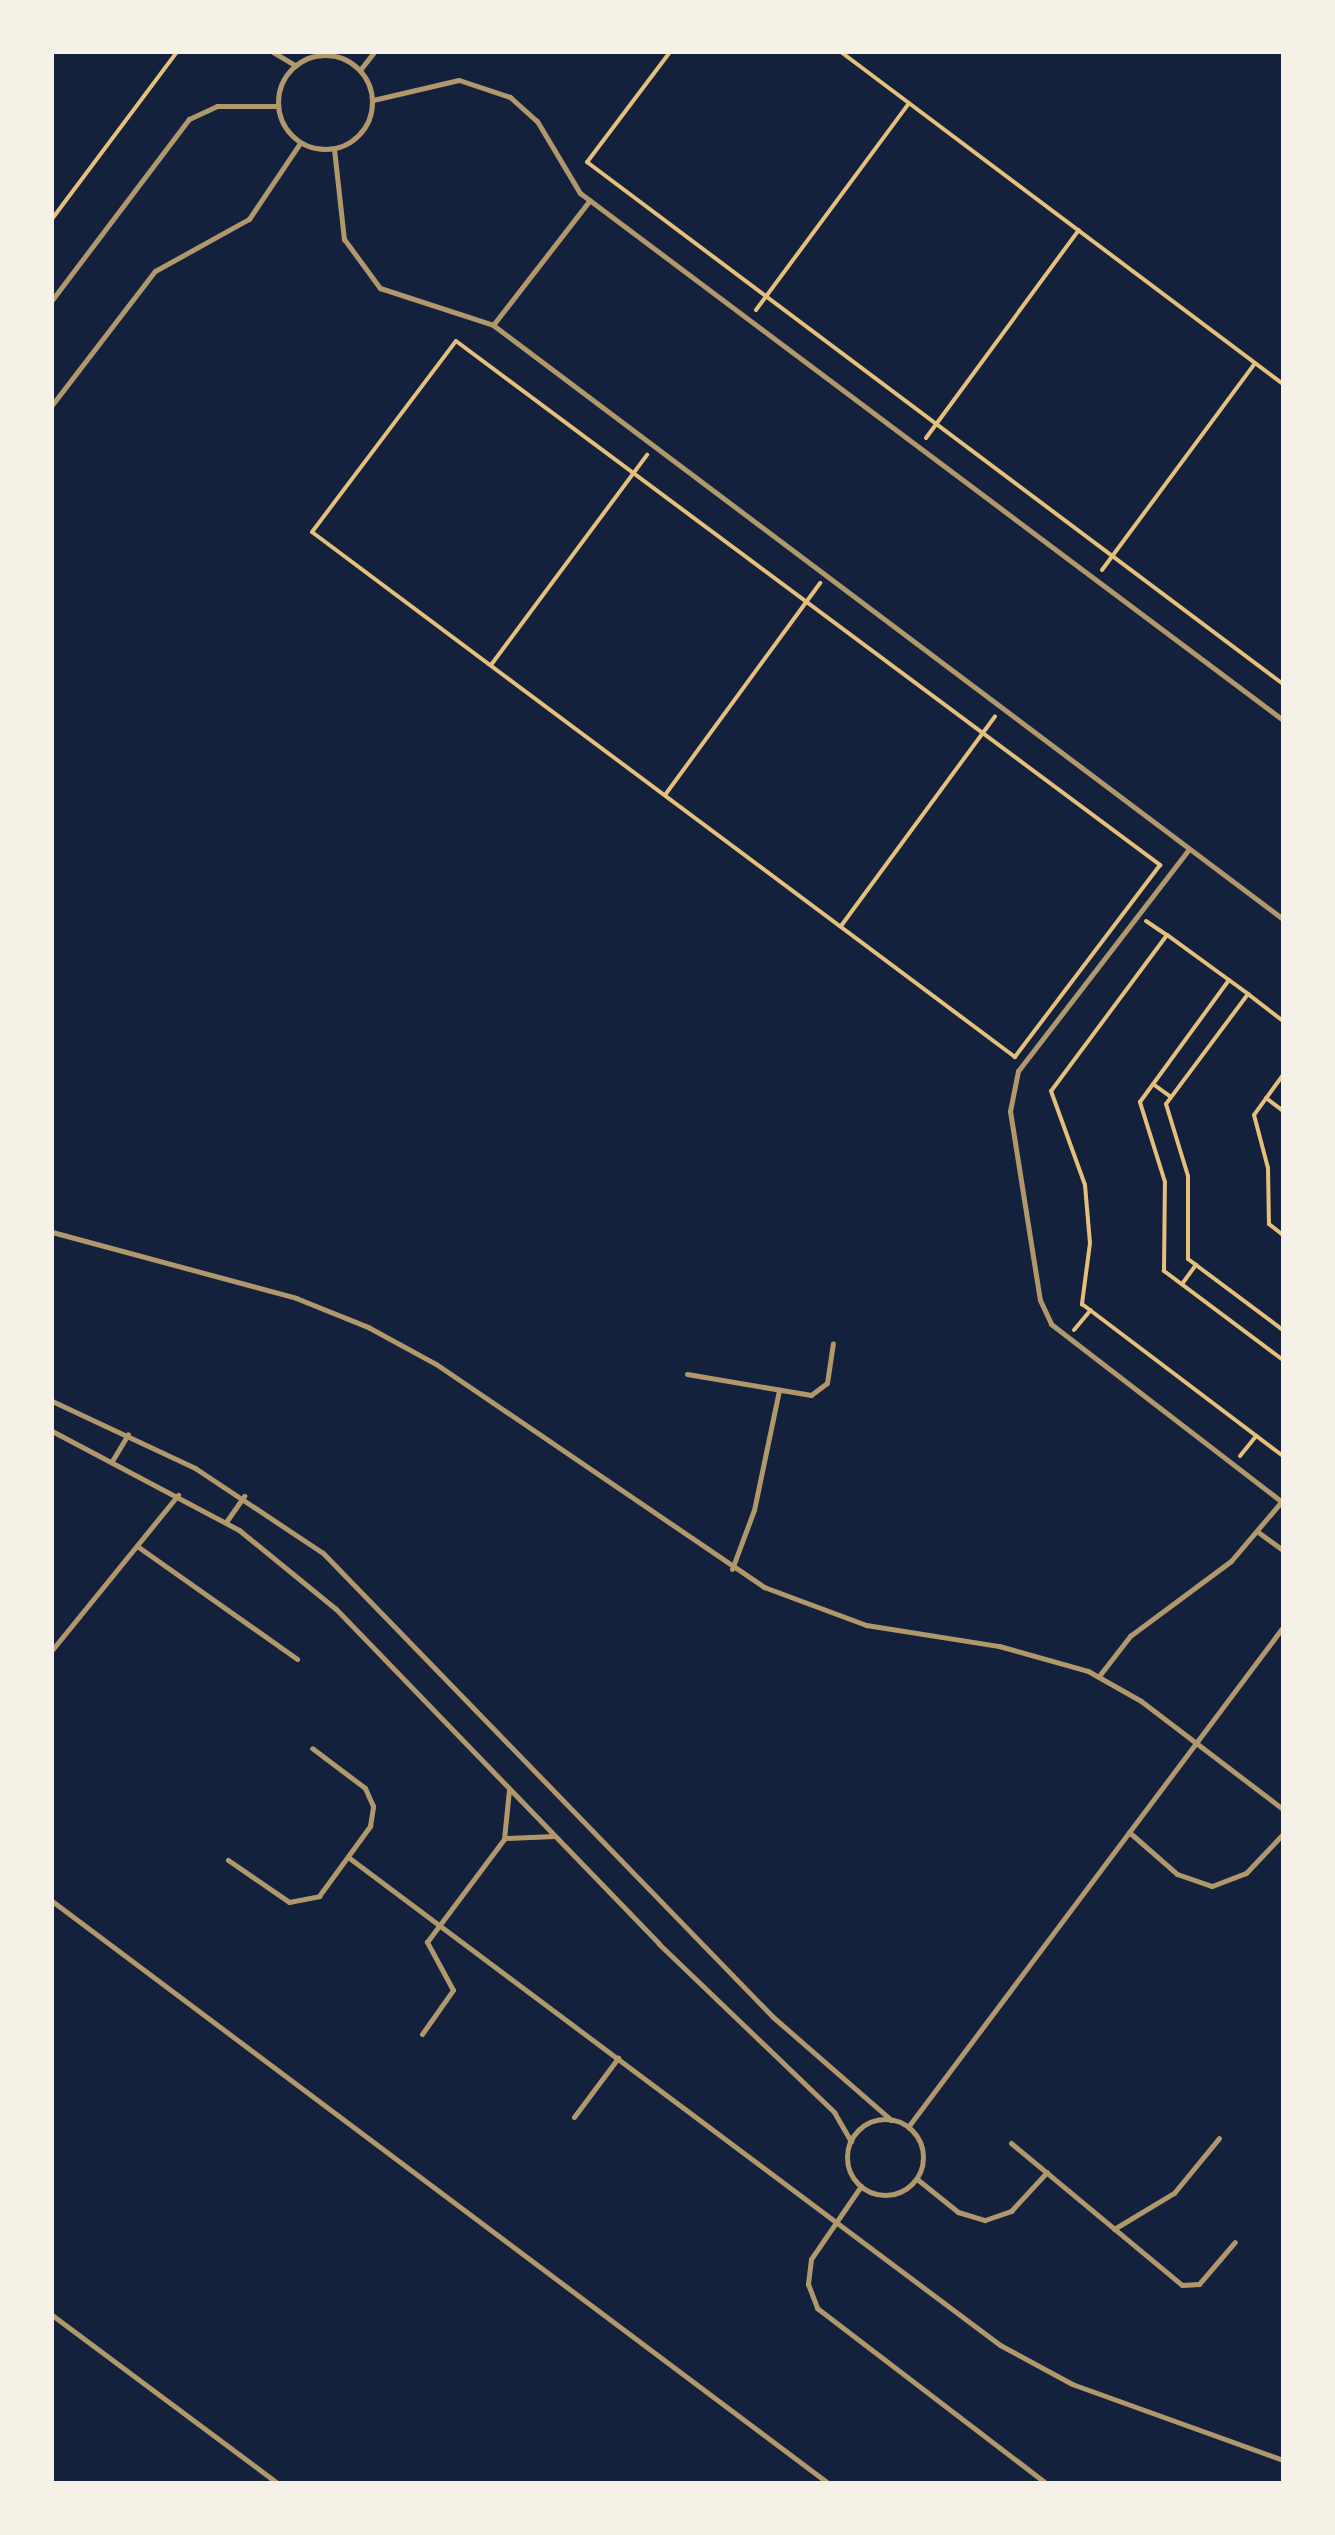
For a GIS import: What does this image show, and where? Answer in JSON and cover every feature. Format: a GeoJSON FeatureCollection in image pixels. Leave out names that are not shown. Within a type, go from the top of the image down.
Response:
{"type":"FeatureCollection","features":[{"type":"Feature","properties":{"kind":"lane"},"geometry":{"type":"LineString","coordinates":[[273,52],[295,65]]}},
{"type":"Feature","properties":{"kind":"lane"},"geometry":{"type":"LineString","coordinates":[[360,70],[374,52]]}},
{"type":"Feature","properties":{"kind":"lane"},"geometry":{"type":"LineString","coordinates":[[316,54],[340,57],[360,70],[373,100],[363,132],[334,149],[300,143],[277,106],[281,83],[295,65],[316,54]]}},
{"type":"Feature","properties":{"kind":"lane"},"geometry":{"type":"LineString","coordinates":[[373,100],[441,81],[494,88],[537,121],[564,175],[590,200],[1283,720]]}},
{"type":"Feature","properties":{"kind":"lane"},"geometry":{"type":"LineString","coordinates":[[52,300],[189,119],[217,106],[277,106]]}},
{"type":"Feature","properties":{"kind":"lane"},"geometry":{"type":"LineString","coordinates":[[52,405],[155,271],[249,219],[300,143]]}},
{"type":"Feature","properties":{"kind":"lane"},"geometry":{"type":"LineString","coordinates":[[334,149],[344,239],[368,278],[407,301],[493,325],[1283,919]]}},
{"type":"Feature","properties":{"kind":"lane"},"geometry":{"type":"LineString","coordinates":[[493,325],[590,200]]}},
{"type":"Feature","properties":{"kind":"lane"},"geometry":{"type":"LineString","coordinates":[[1099,1676],[1130,1636],[1211,1578],[1258,1532],[1282,1500],[1066,1340],[1040,1300],[1010,1090],[1189,849]]}},
{"type":"Feature","properties":{"kind":"lane"},"geometry":{"type":"LineString","coordinates":[[52,1232],[296,1298],[368,1327],[436,1364],[732,1569],[843,1618],[999,1646],[1099,1676],[1141,1701],[1283,1809]]}},
{"type":"Feature","properties":{"kind":"lane"},"geometry":{"type":"LineString","coordinates":[[687,1374],[779,1390],[820,1391],[833,1343]]}},
{"type":"Feature","properties":{"kind":"lane"},"geometry":{"type":"LineString","coordinates":[[732,1569],[754,1510],[779,1390]]}},
{"type":"Feature","properties":{"kind":"lane"},"geometry":{"type":"LineString","coordinates":[[52,1401],[128,1434],[244,1496],[358,1587],[773,2017],[891,2120],[908,2127],[923,2151],[917,2179],[895,2194],[861,2186],[848,2161],[851,2142],[872,2122],[891,2120]]}},
{"type":"Feature","properties":{"kind":"lane"},"geometry":{"type":"LineString","coordinates":[[52,1431],[226,1522],[336,1609],[554,1836],[834,2112],[851,2142]]}},
{"type":"Feature","properties":{"kind":"lane"},"geometry":{"type":"LineString","coordinates":[[112,1461],[128,1434]]}},
{"type":"Feature","properties":{"kind":"lane"},"geometry":{"type":"LineString","coordinates":[[52,1650],[178,1495]]}},
{"type":"Feature","properties":{"kind":"lane"},"geometry":{"type":"LineString","coordinates":[[226,1522],[244,1496]]}},
{"type":"Feature","properties":{"kind":"lane"},"geometry":{"type":"LineString","coordinates":[[1258,1532],[1283,1550]]}},
{"type":"Feature","properties":{"kind":"lane"},"geometry":{"type":"LineString","coordinates":[[137,1546],[297,1659]]}},
{"type":"Feature","properties":{"kind":"lane"},"geometry":{"type":"LineString","coordinates":[[908,2127],[1283,1627]]}},
{"type":"Feature","properties":{"kind":"lane"},"geometry":{"type":"LineString","coordinates":[[228,1860],[300,1904],[319,1896],[370,1826],[372,1799],[312,1748]]}},
{"type":"Feature","properties":{"kind":"lane"},"geometry":{"type":"LineString","coordinates":[[422,2034],[453,1990],[427,1953],[438,1924],[504,1839],[509,1788]]}},
{"type":"Feature","properties":{"kind":"lane"},"geometry":{"type":"LineString","coordinates":[[1129,1832],[1177,1874],[1212,1886],[1246,1873],[1283,1834]]}},
{"type":"Feature","properties":{"kind":"lane"},"geometry":{"type":"LineString","coordinates":[[504,1839],[554,1836]]}},
{"type":"Feature","properties":{"kind":"lane"},"geometry":{"type":"LineString","coordinates":[[348,1857],[836,2221],[1048,2372],[1283,2460]]}},
{"type":"Feature","properties":{"kind":"lane"},"geometry":{"type":"LineString","coordinates":[[52,1901],[828,2483]]}},
{"type":"Feature","properties":{"kind":"lane"},"geometry":{"type":"LineString","coordinates":[[574,2117],[618,2058]]}},
{"type":"Feature","properties":{"kind":"lane"},"geometry":{"type":"LineString","coordinates":[[1114,2229],[1166,2201],[1219,2138]]}},
{"type":"Feature","properties":{"kind":"lane"},"geometry":{"type":"LineString","coordinates":[[1011,2143],[1186,2287],[1199,2284],[1235,2242]]}},
{"type":"Feature","properties":{"kind":"lane"},"geometry":{"type":"LineString","coordinates":[[917,2179],[958,2212],[985,2220],[1011,2211],[1047,2172]]}},
{"type":"Feature","properties":{"kind":"lane"},"geometry":{"type":"LineString","coordinates":[[861,2186],[836,2221],[808,2272],[817,2308],[1046,2483]]}},
{"type":"Feature","properties":{"kind":"lane"},"geometry":{"type":"LineString","coordinates":[[52,2315],[277,2483]]}},
{"type":"Feature","properties":{"kind":"path"},"geometry":{"type":"LineString","coordinates":[[52,219],[177,52]]}},
{"type":"Feature","properties":{"kind":"path"},"geometry":{"type":"LineString","coordinates":[[670,52],[587,162],[1283,684]]}},
{"type":"Feature","properties":{"kind":"path"},"geometry":{"type":"LineString","coordinates":[[841,52],[1283,384]]}},
{"type":"Feature","properties":{"kind":"path"},"geometry":{"type":"LineString","coordinates":[[749,319],[909,103]]}},
{"type":"Feature","properties":{"kind":"path"},"geometry":{"type":"LineString","coordinates":[[919,447],[1079,230]]}},
{"type":"Feature","properties":{"kind":"path"},"geometry":{"type":"LineString","coordinates":[[456,341],[806,602],[1160,865],[1015,1057],[312,532],[456,341]]}},
{"type":"Feature","properties":{"kind":"path"},"geometry":{"type":"LineString","coordinates":[[1095,579],[1255,363]]}},
{"type":"Feature","properties":{"kind":"path"},"geometry":{"type":"LineString","coordinates":[[491,665],[654,446]]}},
{"type":"Feature","properties":{"kind":"path"},"geometry":{"type":"LineString","coordinates":[[665,795],[826,575]]}},
{"type":"Feature","properties":{"kind":"path"},"geometry":{"type":"LineString","coordinates":[[841,926],[1002,707]]}},
{"type":"Feature","properties":{"kind":"path"},"geometry":{"type":"LineString","coordinates":[[1138,915],[1283,1021]]}},
{"type":"Feature","properties":{"kind":"path"},"geometry":{"type":"LineString","coordinates":[[1167,935],[1051,1091],[1085,1185],[1090,1243],[1082,1304],[1283,1456]]}},
{"type":"Feature","properties":{"kind":"path"},"geometry":{"type":"LineString","coordinates":[[1229,980],[1140,1102],[1165,1182],[1164,1271],[1283,1360]]}},
{"type":"Feature","properties":{"kind":"path"},"geometry":{"type":"LineString","coordinates":[[1248,994],[1166,1104],[1188,1176],[1188,1259],[1283,1330]]}},
{"type":"Feature","properties":{"kind":"path"},"geometry":{"type":"LineString","coordinates":[[1283,1075],[1254,1115],[1268,1168],[1269,1224],[1283,1235]]}},
{"type":"Feature","properties":{"kind":"path"},"geometry":{"type":"LineString","coordinates":[[1153,1084],[1171,1097]]}},
{"type":"Feature","properties":{"kind":"path"},"geometry":{"type":"LineString","coordinates":[[1266,1098],[1283,1112],[1283,1123]]}},
{"type":"Feature","properties":{"kind":"path"},"geometry":{"type":"LineString","coordinates":[[1182,1284],[1196,1265]]}},
{"type":"Feature","properties":{"kind":"path"},"geometry":{"type":"LineString","coordinates":[[1066,1340],[1091,1310]]}},
{"type":"Feature","properties":{"kind":"path"},"geometry":{"type":"LineString","coordinates":[[1233,1465],[1256,1436]]}}]}
